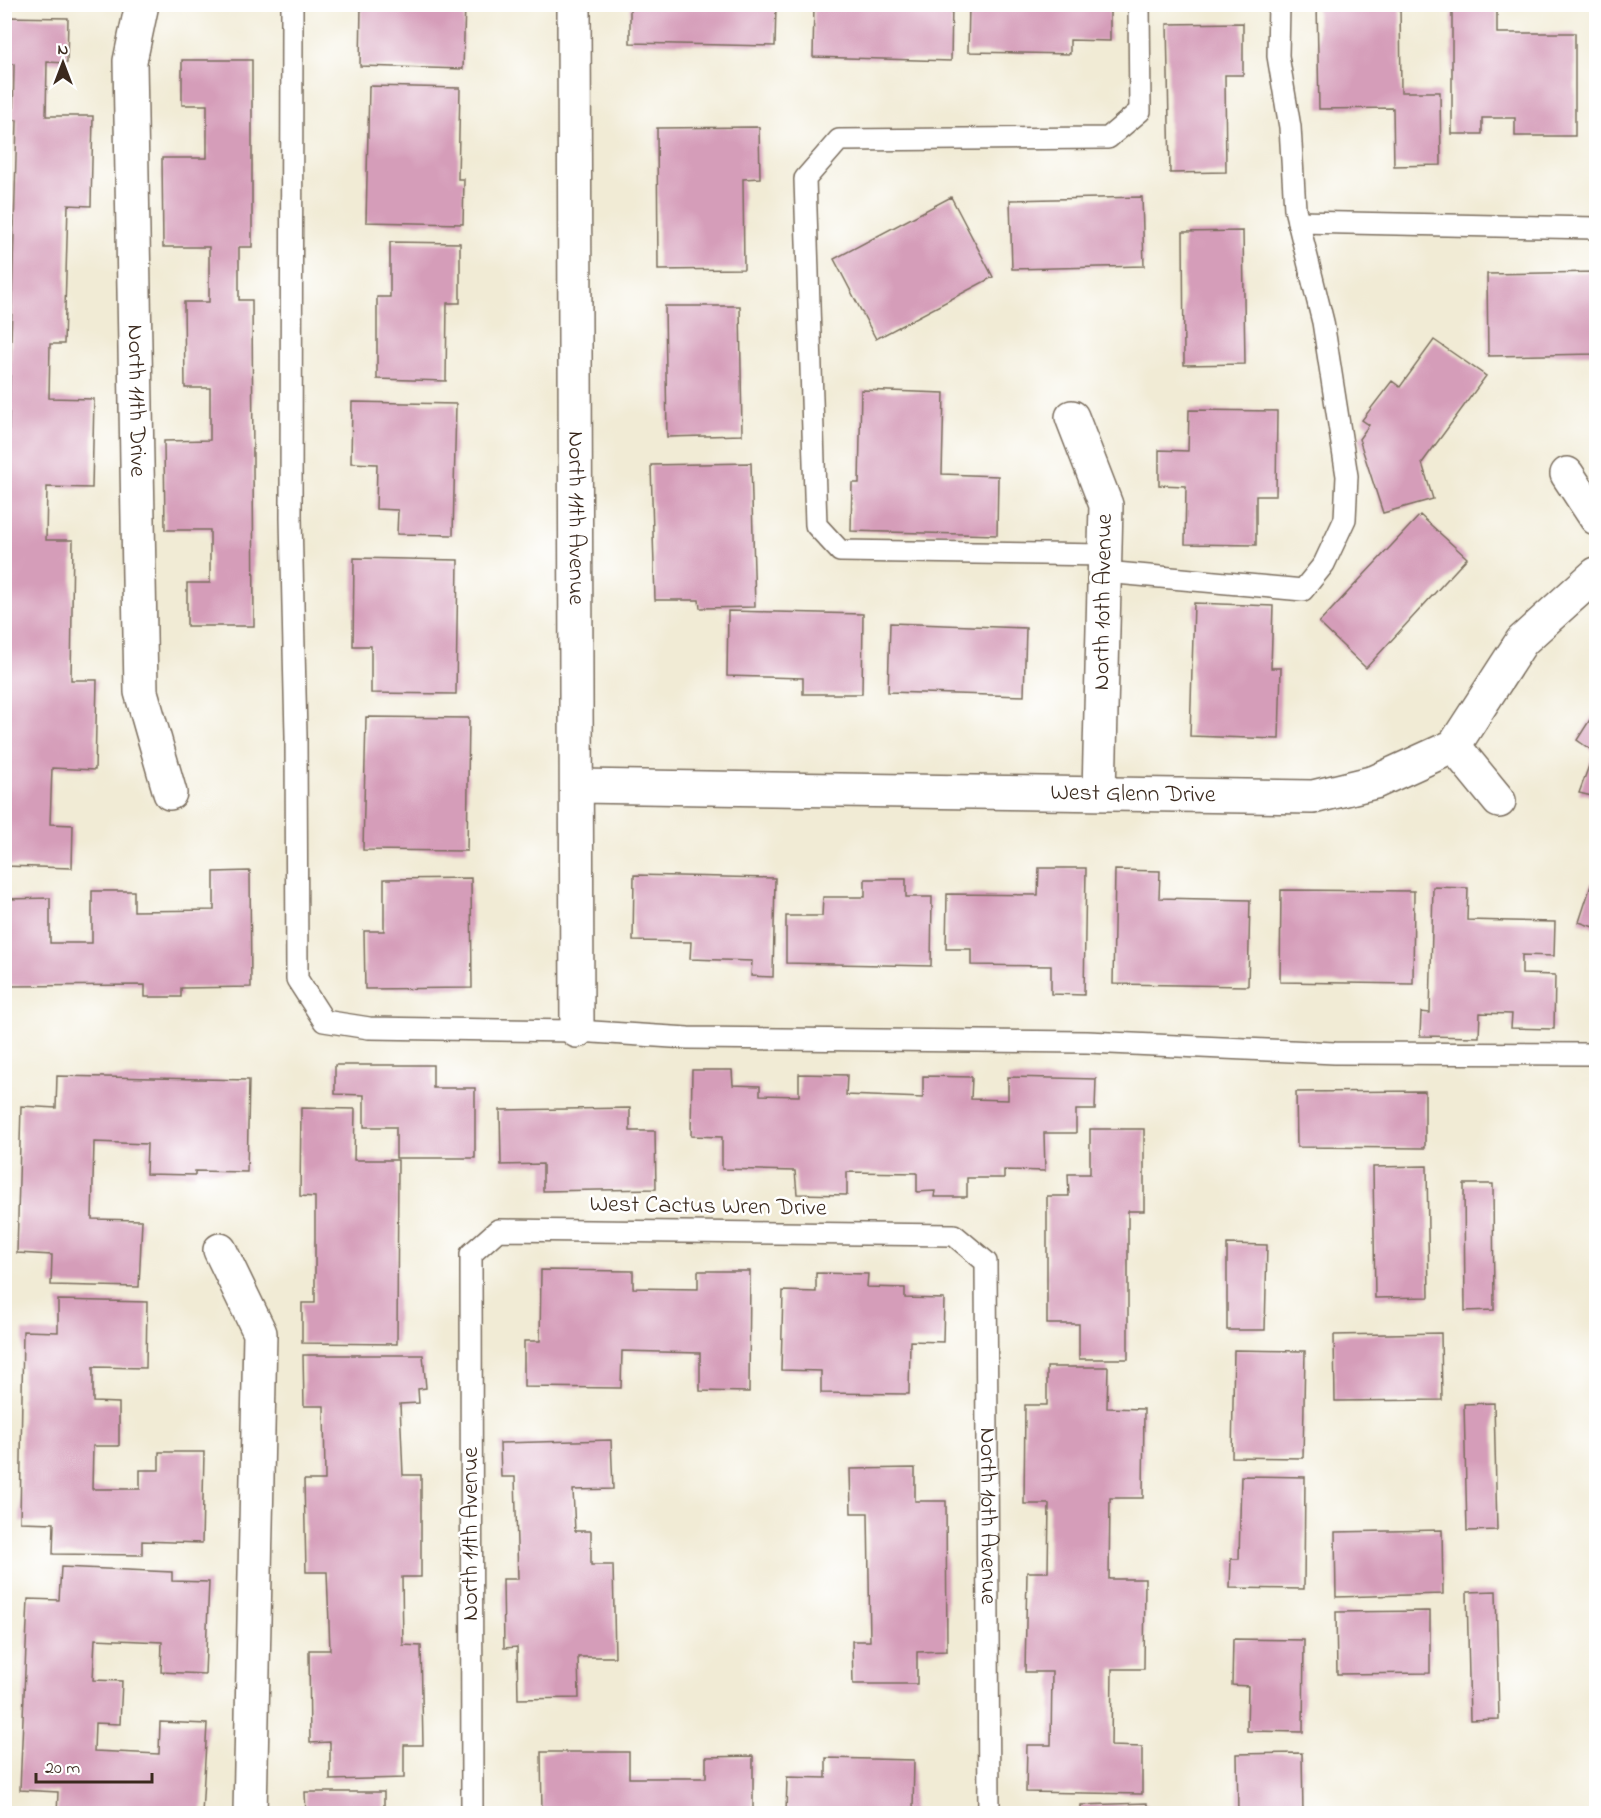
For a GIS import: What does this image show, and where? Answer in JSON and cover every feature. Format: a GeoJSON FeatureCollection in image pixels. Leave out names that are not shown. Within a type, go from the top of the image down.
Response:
{"type":"FeatureCollection","features":[{"type":"Feature","properties":{"kind":"street","name":"North 11th Drive"},"geometry":{"type":"LineString","coordinates":[[142,4],[130,61],[141,692],[170,793]]}},
{"type":"Feature","properties":{"kind":"street","name":"North 11th Avenue"},"geometry":{"type":"LineString","coordinates":[[574,4],[577,1031]]}},
{"type":"Feature","properties":{"kind":"street","name":"North 10th Avenue"},"geometry":{"type":"LineString","coordinates":[[1072,417],[1106,505],[1100,793]]}},
{"type":"Feature","properties":{"kind":"street"},"geometry":{"type":"LineString","coordinates":[[1567,474],[1596,519]]}},
{"type":"Feature","properties":{"kind":"street"},"geometry":{"type":"LineString","coordinates":[[1499,801],[1454,746],[1522,640],[1596,574]]}},
{"type":"Feature","properties":{"kind":"street","name":"West Glenn Drive"},"geometry":{"type":"LineString","coordinates":[[578,786],[1313,797],[1375,782],[1454,746]]}},
{"type":"Feature","properties":{"kind":"street"},"geometry":{"type":"LineString","coordinates":[[220,1250],[260,1333],[250,1814]]}},
{"type":"Feature","properties":{"kind":"lane"},"geometry":{"type":"LineString","coordinates":[[292,4],[291,518],[296,736],[297,979],[324,1021],[369,1028],[577,1031],[688,1038],[1087,1042],[1335,1053],[1596,1054]]}},
{"type":"Feature","properties":{"kind":"lane"},"geometry":{"type":"LineString","coordinates":[[1139,4],[1140,111],[1108,138],[839,140],[805,179],[816,525],[840,551],[1105,564],[1303,590],[1323,564],[1345,519],[1347,476],[1323,322],[1298,222],[1290,127],[1278,56],[1279,4]]}},
{"type":"Feature","properties":{"kind":"lane"},"geometry":{"type":"LineString","coordinates":[[1298,222],[1596,228]]}},
{"type":"Feature","properties":{"kind":"lane","name":"West Cactus Wren Drive"},"geometry":{"type":"LineString","coordinates":[[471,1254],[498,1230],[954,1235]]}},
{"type":"Feature","properties":{"kind":"lane","name":"North 10th Avenue"},"geometry":{"type":"LineString","coordinates":[[954,1235],[986,1262],[989,1814]]}},
{"type":"Feature","properties":{"kind":"lane","name":"North 11th Avenue"},"geometry":{"type":"LineString","coordinates":[[471,1254],[472,1814]]}},
{"type":"Feature","properties":{"kind":"building"},"geometry":{"type":"Polygon","coordinates":[[[361,4],[465,4],[463,69],[360,66],[361,4]]]}},
{"type":"Feature","properties":{"kind":"building"},"geometry":{"type":"Polygon","coordinates":[[[630,4],[776,4],[775,46],[630,43],[630,4]]]}},
{"type":"Feature","properties":{"kind":"building"},"geometry":{"type":"Polygon","coordinates":[[[814,4],[952,4],[951,61],[813,57],[814,4]]]}},
{"type":"Feature","properties":{"kind":"building"},"geometry":{"type":"Polygon","coordinates":[[[969,4],[1110,4],[1110,41],[1070,40],[1070,54],[968,52],[969,4]]]}},
{"type":"Feature","properties":{"kind":"building"},"geometry":{"type":"Polygon","coordinates":[[[1317,4],[1400,4],[1401,92],[1440,92],[1441,165],[1394,166],[1393,108],[1319,109],[1317,4]]]}},
{"type":"Feature","properties":{"kind":"building"},"geometry":{"type":"Polygon","coordinates":[[[1452,4],[1497,4],[1497,33],[1575,33],[1575,136],[1515,136],[1515,118],[1482,118],[1482,134],[1452,134],[1452,4]]]}},
{"type":"Feature","properties":{"kind":"building"},"geometry":{"type":"Polygon","coordinates":[[[4,17],[68,18],[67,63],[47,62],[46,116],[93,116],[91,206],[68,205],[64,344],[50,344],[49,398],[94,399],[92,488],[47,487],[46,540],[73,540],[71,680],[97,680],[95,770],[52,768],[50,824],[73,825],[72,868],[4,866],[4,597],[17,120],[13,120],[14,64],[4,64],[4,17]]]}},
{"type":"Feature","properties":{"kind":"building"},"geometry":{"type":"Polygon","coordinates":[[[1243,23],[1243,75],[1225,75],[1226,172],[1170,173],[1167,24],[1243,23]]]}},
{"type":"Feature","properties":{"kind":"building"},"geometry":{"type":"Polygon","coordinates":[[[182,60],[252,60],[252,247],[239,247],[239,300],[252,300],[254,626],[187,626],[187,583],[210,583],[210,530],[165,530],[164,441],[210,440],[210,388],[185,388],[184,302],[209,302],[209,247],[163,247],[162,158],[207,158],[207,105],[182,105],[182,60]]]}},
{"type":"Feature","properties":{"kind":"building"},"geometry":{"type":"Polygon","coordinates":[[[369,86],[460,88],[458,179],[464,179],[463,224],[366,222],[369,86]]]}},
{"type":"Feature","properties":{"kind":"building"},"geometry":{"type":"Polygon","coordinates":[[[759,127],[760,178],[743,179],[744,269],[658,270],[657,128],[759,127]]]}},
{"type":"Feature","properties":{"kind":"building"},"geometry":{"type":"Polygon","coordinates":[[[951,197],[993,277],[876,339],[834,259],[951,197]]]}},
{"type":"Feature","properties":{"kind":"building"},"geometry":{"type":"Polygon","coordinates":[[[1142,197],[1144,266],[1012,269],[1010,200],[1142,197]]]}},
{"type":"Feature","properties":{"kind":"building"},"geometry":{"type":"Polygon","coordinates":[[[1243,231],[1245,364],[1184,365],[1183,232],[1243,231]]]}},
{"type":"Feature","properties":{"kind":"building"},"geometry":{"type":"Polygon","coordinates":[[[390,242],[460,243],[460,303],[447,303],[446,381],[377,379],[377,297],[390,297],[390,242]]]}},
{"type":"Feature","properties":{"kind":"building"},"geometry":{"type":"Polygon","coordinates":[[[1596,272],[1596,354],[1488,356],[1487,274],[1596,272]]]}},
{"type":"Feature","properties":{"kind":"building"},"geometry":{"type":"Polygon","coordinates":[[[665,306],[740,306],[742,435],[667,437],[665,306]]]}},
{"type":"Feature","properties":{"kind":"building"},"geometry":{"type":"Polygon","coordinates":[[[1434,340],[1486,376],[1422,463],[1433,499],[1383,513],[1359,439],[1369,425],[1362,420],[1392,381],[1400,387],[1434,340]]]}},
{"type":"Feature","properties":{"kind":"building"},"geometry":{"type":"Polygon","coordinates":[[[861,390],[944,393],[942,474],[998,476],[997,535],[851,531],[852,483],[859,483],[861,390]]]}},
{"type":"Feature","properties":{"kind":"building"},"geometry":{"type":"Polygon","coordinates":[[[352,402],[456,404],[453,535],[397,534],[398,510],[376,509],[377,464],[351,463],[352,402]]]}},
{"type":"Feature","properties":{"kind":"building"},"geometry":{"type":"Polygon","coordinates":[[[1189,410],[1277,411],[1276,496],[1256,496],[1256,545],[1185,544],[1186,486],[1159,485],[1159,450],[1188,451],[1189,410]]]}},
{"type":"Feature","properties":{"kind":"building"},"geometry":{"type":"Polygon","coordinates":[[[751,463],[755,607],[700,608],[699,600],[655,600],[651,465],[751,463]]]}},
{"type":"Feature","properties":{"kind":"building"},"geometry":{"type":"Polygon","coordinates":[[[1420,515],[1467,558],[1366,668],[1319,623],[1420,515]]]}},
{"type":"Feature","properties":{"kind":"building"},"geometry":{"type":"Polygon","coordinates":[[[354,558],[458,560],[456,694],[371,693],[371,646],[353,646],[354,558]]]}},
{"type":"Feature","properties":{"kind":"building"},"geometry":{"type":"Polygon","coordinates":[[[1194,603],[1273,606],[1271,668],[1281,668],[1279,739],[1190,736],[1194,603]]]}},
{"type":"Feature","properties":{"kind":"building"},"geometry":{"type":"Polygon","coordinates":[[[728,611],[863,614],[862,694],[803,694],[803,678],[727,676],[728,611]]]}},
{"type":"Feature","properties":{"kind":"building"},"geometry":{"type":"Polygon","coordinates":[[[890,623],[1026,628],[1024,696],[888,692],[890,623]]]}},
{"type":"Feature","properties":{"kind":"building"},"geometry":{"type":"Polygon","coordinates":[[[1596,710],[1596,797],[1579,793],[1594,752],[1577,740],[1596,710]]]}},
{"type":"Feature","properties":{"kind":"building"},"geometry":{"type":"Polygon","coordinates":[[[366,717],[469,718],[467,851],[363,850],[366,717]]]}},
{"type":"Feature","properties":{"kind":"building"},"geometry":{"type":"Polygon","coordinates":[[[1039,868],[1086,868],[1084,995],[1051,994],[1051,966],[971,965],[971,949],[946,949],[947,894],[1038,895],[1039,868]]]}},
{"type":"Feature","properties":{"kind":"building"},"geometry":{"type":"Polygon","coordinates":[[[1115,870],[1160,871],[1159,898],[1250,900],[1248,986],[1113,984],[1115,870]]]}},
{"type":"Feature","properties":{"kind":"building"},"geometry":{"type":"Polygon","coordinates":[[[250,871],[251,987],[181,988],[181,997],[145,997],[145,985],[9,986],[8,899],[50,898],[50,943],[92,943],[92,891],[134,891],[134,911],[214,910],[214,872],[250,871]]]}},
{"type":"Feature","properties":{"kind":"building"},"geometry":{"type":"Polygon","coordinates":[[[634,875],[775,878],[773,977],[751,976],[752,961],[690,959],[691,942],[633,941],[634,875]]]}},
{"type":"Feature","properties":{"kind":"building"},"geometry":{"type":"Polygon","coordinates":[[[471,878],[472,988],[365,989],[364,931],[384,931],[384,879],[471,878]]]}},
{"type":"Feature","properties":{"kind":"building"},"geometry":{"type":"Polygon","coordinates":[[[865,879],[906,879],[906,897],[932,897],[931,966],[786,963],[786,916],[822,916],[823,897],[865,897],[865,879]]]}},
{"type":"Feature","properties":{"kind":"building"},"geometry":{"type":"Polygon","coordinates":[[[1592,882],[1596,884],[1596,928],[1579,922],[1592,882]]]}},
{"type":"Feature","properties":{"kind":"building"},"geometry":{"type":"Polygon","coordinates":[[[1433,887],[1468,888],[1467,920],[1555,922],[1554,956],[1522,955],[1522,974],[1555,975],[1554,1029],[1511,1028],[1512,1014],[1480,1013],[1479,1037],[1420,1036],[1421,1012],[1430,1013],[1433,887]]]}},
{"type":"Feature","properties":{"kind":"building"},"geometry":{"type":"Polygon","coordinates":[[[1281,890],[1414,891],[1413,984],[1280,982],[1281,890]]]}},
{"type":"Feature","properties":{"kind":"building"},"geometry":{"type":"Polygon","coordinates":[[[335,1065],[433,1065],[433,1088],[475,1088],[475,1158],[396,1158],[396,1127],[364,1127],[364,1095],[335,1094],[335,1065]]]}},
{"type":"Feature","properties":{"kind":"building"},"geometry":{"type":"Polygon","coordinates":[[[692,1070],[732,1070],[733,1085],[760,1086],[760,1095],[799,1096],[799,1074],[847,1075],[846,1095],[923,1098],[923,1076],[972,1077],[971,1099],[1008,1100],[1008,1077],[1096,1079],[1095,1110],[1076,1110],[1076,1133],[1044,1133],[1045,1171],[1004,1170],[1004,1178],[967,1178],[967,1197],[934,1197],[935,1191],[917,1192],[917,1173],[847,1172],[847,1195],[797,1194],[795,1171],[722,1169],[722,1137],[691,1136],[692,1070]]]}},
{"type":"Feature","properties":{"kind":"building"},"geometry":{"type":"Polygon","coordinates":[[[57,1076],[249,1080],[247,1172],[195,1171],[195,1175],[146,1174],[147,1144],[94,1142],[92,1219],[142,1220],[139,1287],[51,1285],[52,1255],[17,1253],[21,1106],[56,1108],[57,1076]]]}},
{"type":"Feature","properties":{"kind":"building"},"geometry":{"type":"Polygon","coordinates":[[[1425,1091],[1425,1148],[1297,1147],[1296,1092],[1425,1091]]]}},
{"type":"Feature","properties":{"kind":"building"},"geometry":{"type":"Polygon","coordinates":[[[301,1108],[355,1109],[354,1160],[398,1160],[397,1344],[302,1343],[302,1303],[315,1303],[315,1197],[300,1196],[301,1108]]]}},
{"type":"Feature","properties":{"kind":"building"},"geometry":{"type":"Polygon","coordinates":[[[630,1108],[630,1131],[655,1131],[656,1189],[543,1191],[543,1164],[501,1165],[500,1110],[630,1108]]]}},
{"type":"Feature","properties":{"kind":"building"},"geometry":{"type":"Polygon","coordinates":[[[1090,1129],[1144,1129],[1144,1211],[1128,1211],[1128,1359],[1079,1359],[1079,1324],[1047,1324],[1047,1196],[1069,1196],[1068,1174],[1090,1174],[1090,1129]]]}},
{"type":"Feature","properties":{"kind":"building"},"geometry":{"type":"Polygon","coordinates":[[[1427,1166],[1429,1297],[1375,1298],[1373,1167],[1427,1166]]]}},
{"type":"Feature","properties":{"kind":"building"},"geometry":{"type":"Polygon","coordinates":[[[1464,1184],[1493,1184],[1494,1310],[1465,1311],[1464,1184]]]}},
{"type":"Feature","properties":{"kind":"building"},"geometry":{"type":"Polygon","coordinates":[[[1227,1244],[1267,1245],[1265,1330],[1227,1330],[1227,1244]]]}},
{"type":"Feature","properties":{"kind":"building"},"geometry":{"type":"Polygon","coordinates":[[[541,1270],[633,1271],[633,1288],[698,1289],[698,1271],[750,1271],[749,1392],[700,1391],[700,1353],[622,1351],[621,1388],[524,1387],[524,1341],[540,1341],[541,1270]]]}},
{"type":"Feature","properties":{"kind":"building"},"geometry":{"type":"Polygon","coordinates":[[[816,1273],[868,1274],[867,1287],[905,1288],[905,1298],[944,1299],[943,1342],[910,1341],[909,1394],[821,1393],[821,1371],[781,1370],[783,1291],[816,1292],[816,1273]]]}},
{"type":"Feature","properties":{"kind":"building"},"geometry":{"type":"Polygon","coordinates":[[[58,1300],[147,1302],[146,1368],[93,1367],[93,1402],[119,1403],[119,1446],[93,1446],[92,1489],[140,1489],[140,1470],[159,1470],[159,1452],[204,1452],[202,1543],[142,1541],[142,1555],[53,1554],[54,1523],[20,1522],[23,1331],[58,1332],[58,1300]]]}},
{"type":"Feature","properties":{"kind":"building"},"geometry":{"type":"Polygon","coordinates":[[[1441,1333],[1442,1400],[1335,1401],[1334,1335],[1441,1333]]]}},
{"type":"Feature","properties":{"kind":"building"},"geometry":{"type":"Polygon","coordinates":[[[1234,1350],[1305,1351],[1303,1458],[1232,1457],[1234,1350]]]}},
{"type":"Feature","properties":{"kind":"building"},"geometry":{"type":"Polygon","coordinates":[[[303,1355],[423,1355],[426,1388],[418,1389],[419,1403],[400,1404],[403,1475],[421,1475],[421,1577],[402,1577],[403,1645],[421,1646],[423,1745],[404,1745],[404,1778],[330,1780],[330,1742],[310,1743],[309,1650],[330,1650],[327,1572],[306,1572],[304,1480],[325,1480],[324,1406],[304,1406],[303,1355]]]}},
{"type":"Feature","properties":{"kind":"building"},"geometry":{"type":"Polygon","coordinates":[[[1047,1367],[1108,1367],[1107,1408],[1144,1409],[1143,1498],[1110,1498],[1109,1579],[1145,1579],[1144,1669],[1112,1669],[1111,1746],[1142,1747],[1142,1794],[1026,1792],[1027,1745],[1051,1745],[1052,1672],[1025,1672],[1027,1572],[1048,1572],[1049,1504],[1024,1504],[1025,1405],[1047,1405],[1047,1367]]]}},
{"type":"Feature","properties":{"kind":"building"},"geometry":{"type":"Polygon","coordinates":[[[1494,1403],[1497,1530],[1467,1531],[1464,1404],[1494,1403]]]}},
{"type":"Feature","properties":{"kind":"building"},"geometry":{"type":"Polygon","coordinates":[[[611,1440],[613,1489],[573,1490],[575,1531],[591,1531],[591,1565],[613,1565],[615,1657],[578,1657],[579,1698],[518,1699],[517,1647],[504,1648],[503,1579],[518,1579],[515,1477],[501,1477],[500,1443],[611,1440]]]}},
{"type":"Feature","properties":{"kind":"building"},"geometry":{"type":"Polygon","coordinates":[[[915,1468],[915,1501],[946,1501],[947,1651],[917,1652],[917,1684],[853,1684],[852,1641],[870,1641],[868,1513],[851,1513],[850,1469],[915,1468]]]}},
{"type":"Feature","properties":{"kind":"building"},"geometry":{"type":"Polygon","coordinates":[[[1241,1476],[1305,1477],[1304,1589],[1230,1588],[1231,1559],[1239,1559],[1241,1476]]]}},
{"type":"Feature","properties":{"kind":"building"},"geometry":{"type":"Polygon","coordinates":[[[1442,1530],[1443,1594],[1336,1597],[1335,1532],[1442,1530]]]}},
{"type":"Feature","properties":{"kind":"building"},"geometry":{"type":"Polygon","coordinates":[[[61,1567],[172,1572],[172,1581],[209,1582],[205,1674],[161,1672],[162,1642],[95,1639],[93,1680],[122,1681],[120,1724],[95,1723],[94,1751],[159,1754],[160,1722],[207,1724],[202,1814],[57,1814],[58,1792],[20,1790],[28,1599],[59,1600],[61,1567]]]}},
{"type":"Feature","properties":{"kind":"building"},"geometry":{"type":"Polygon","coordinates":[[[1496,1591],[1499,1719],[1470,1720],[1467,1592],[1496,1591]]]}},
{"type":"Feature","properties":{"kind":"building"},"geometry":{"type":"Polygon","coordinates":[[[1430,1611],[1430,1673],[1337,1674],[1336,1612],[1430,1611]]]}},
{"type":"Feature","properties":{"kind":"building"},"geometry":{"type":"Polygon","coordinates":[[[1233,1639],[1304,1640],[1303,1732],[1247,1731],[1248,1686],[1232,1685],[1233,1639]]]}},
{"type":"Feature","properties":{"kind":"building"},"geometry":{"type":"Polygon","coordinates":[[[541,1752],[629,1752],[629,1778],[706,1778],[706,1757],[753,1756],[753,1814],[542,1814],[541,1752]]]}},
{"type":"Feature","properties":{"kind":"building"},"geometry":{"type":"Polygon","coordinates":[[[1302,1753],[1303,1814],[1238,1814],[1237,1754],[1302,1753]]]}},
{"type":"Feature","properties":{"kind":"building"},"geometry":{"type":"Polygon","coordinates":[[[826,1758],[914,1760],[913,1810],[948,1810],[948,1814],[786,1814],[787,1777],[826,1778],[826,1758]]]}},
{"type":"Feature","properties":{"kind":"building"},"geometry":{"type":"Polygon","coordinates":[[[305,1792],[384,1792],[384,1814],[306,1814],[305,1792]]]}},
{"type":"Feature","properties":{"kind":"building"},"geometry":{"type":"Polygon","coordinates":[[[1147,1803],[1147,1814],[1081,1814],[1081,1805],[1147,1803]]]}}]}
